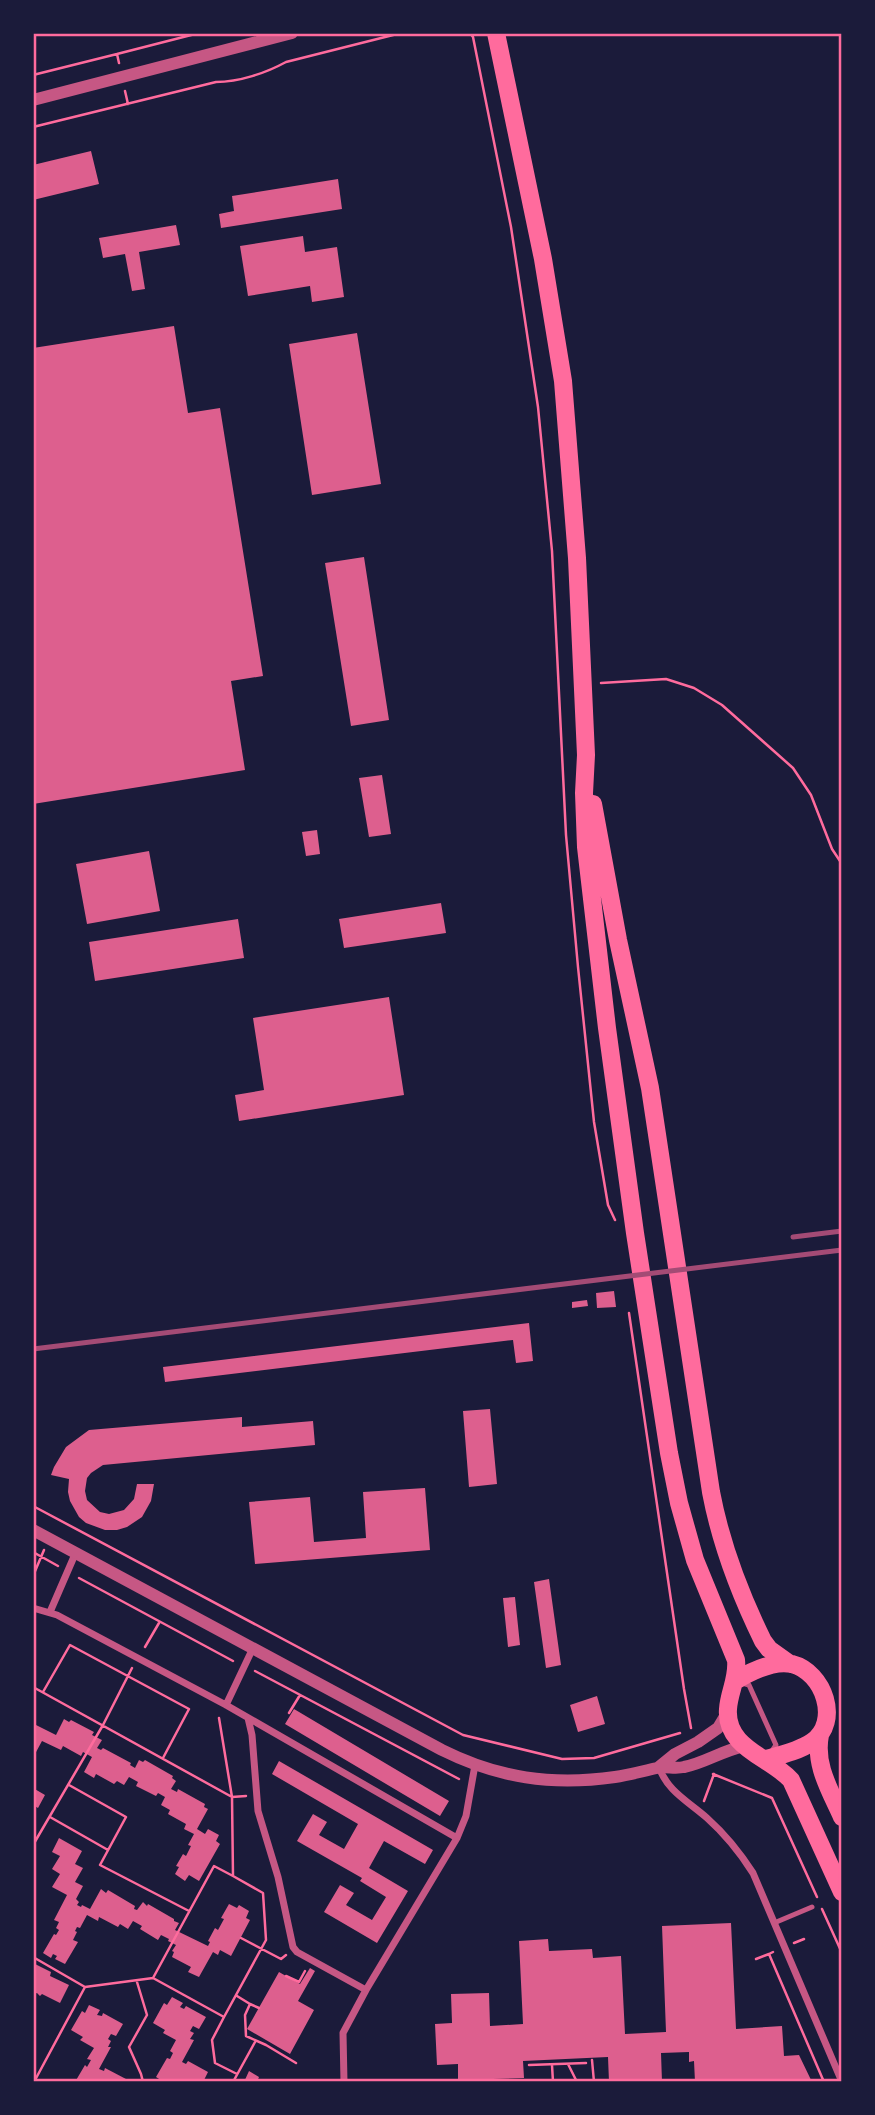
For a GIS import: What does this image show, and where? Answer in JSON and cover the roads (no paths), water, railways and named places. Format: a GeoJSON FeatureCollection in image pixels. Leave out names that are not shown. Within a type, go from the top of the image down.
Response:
{"type":"FeatureCollection","features":[{"type":"Feature","properties":{"kind":"highway"},"geometry":{"type":"LineString","coordinates":[[496,33],[550,295],[563,381],[574,511],[583,685],[586,837],[631,1209],[669,1453],[681,1513],[695,1560],[737,1665],[727,1713],[732,1731],[751,1752],[766,1759],[791,1780],[842,1892]]}},
{"type":"Feature","properties":{"kind":"highway"},"geometry":{"type":"LineString","coordinates":[[586,755],[618,940],[650,1088],[717,1524],[734,1578],[763,1641],[769,1649],[811,1676],[824,1693],[826,1717],[817,1753],[820,1768],[842,1817]]}},
{"type":"Feature","properties":{"kind":"highway"},"geometry":{"type":"LineString","coordinates":[[735,1681],[764,1668],[790,1664]]}},
{"type":"Feature","properties":{"kind":"highway"},"geometry":{"type":"LineString","coordinates":[[766,1759],[801,1748],[820,1735]]}},
{"type":"Feature","properties":{"kind":"street"},"geometry":{"type":"LineString","coordinates":[[33,100],[292,33]]}},
{"type":"Feature","properties":{"kind":"street"},"geometry":{"type":"LineString","coordinates":[[33,1530],[442,1750],[475,1765],[524,1778],[564,1780],[615,1777],[659,1767],[682,1768],[728,1749],[744,1746]]}},
{"type":"Feature","properties":{"kind":"street"},"geometry":{"type":"LineString","coordinates":[[50,1612],[76,1552]]}},
{"type":"Feature","properties":{"kind":"street"},"geometry":{"type":"LineString","coordinates":[[33,1608],[50,1612],[226,1705],[457,1838]]}},
{"type":"Feature","properties":{"kind":"street"},"geometry":{"type":"LineString","coordinates":[[226,1705],[253,1648]]}},
{"type":"Feature","properties":{"kind":"street"},"geometry":{"type":"LineString","coordinates":[[659,1767],[718,1728],[727,1713]]}},
{"type":"Feature","properties":{"kind":"street"},"geometry":{"type":"LineString","coordinates":[[248,1718],[260,1819],[281,1892],[293,1947],[297,1952],[366,1990]]}},
{"type":"Feature","properties":{"kind":"street"},"geometry":{"type":"LineString","coordinates":[[344,2082],[343,2033],[457,1838],[466,1816],[475,1765]]}},
{"type":"Feature","properties":{"kind":"street"},"geometry":{"type":"LineString","coordinates":[[659,1767],[670,1788],[699,1811],[738,1849],[753,1873],[842,2082]]}},
{"type":"Feature","properties":{"kind":"lane"},"geometry":{"type":"LineString","coordinates":[[735,1681],[749,1685],[776,1745],[766,1759]]}},
{"type":"Feature","properties":{"kind":"lane"},"geometry":{"type":"LineString","coordinates":[[774,1923],[812,1907]]}},
{"type":"Feature","properties":{"kind":"railway"},"geometry":{"type":"LineString","coordinates":[[793,1237],[842,1231]]}},
{"type":"Feature","properties":{"kind":"railway"},"geometry":{"type":"LineString","coordinates":[[33,1349],[842,1250]]}}]}
